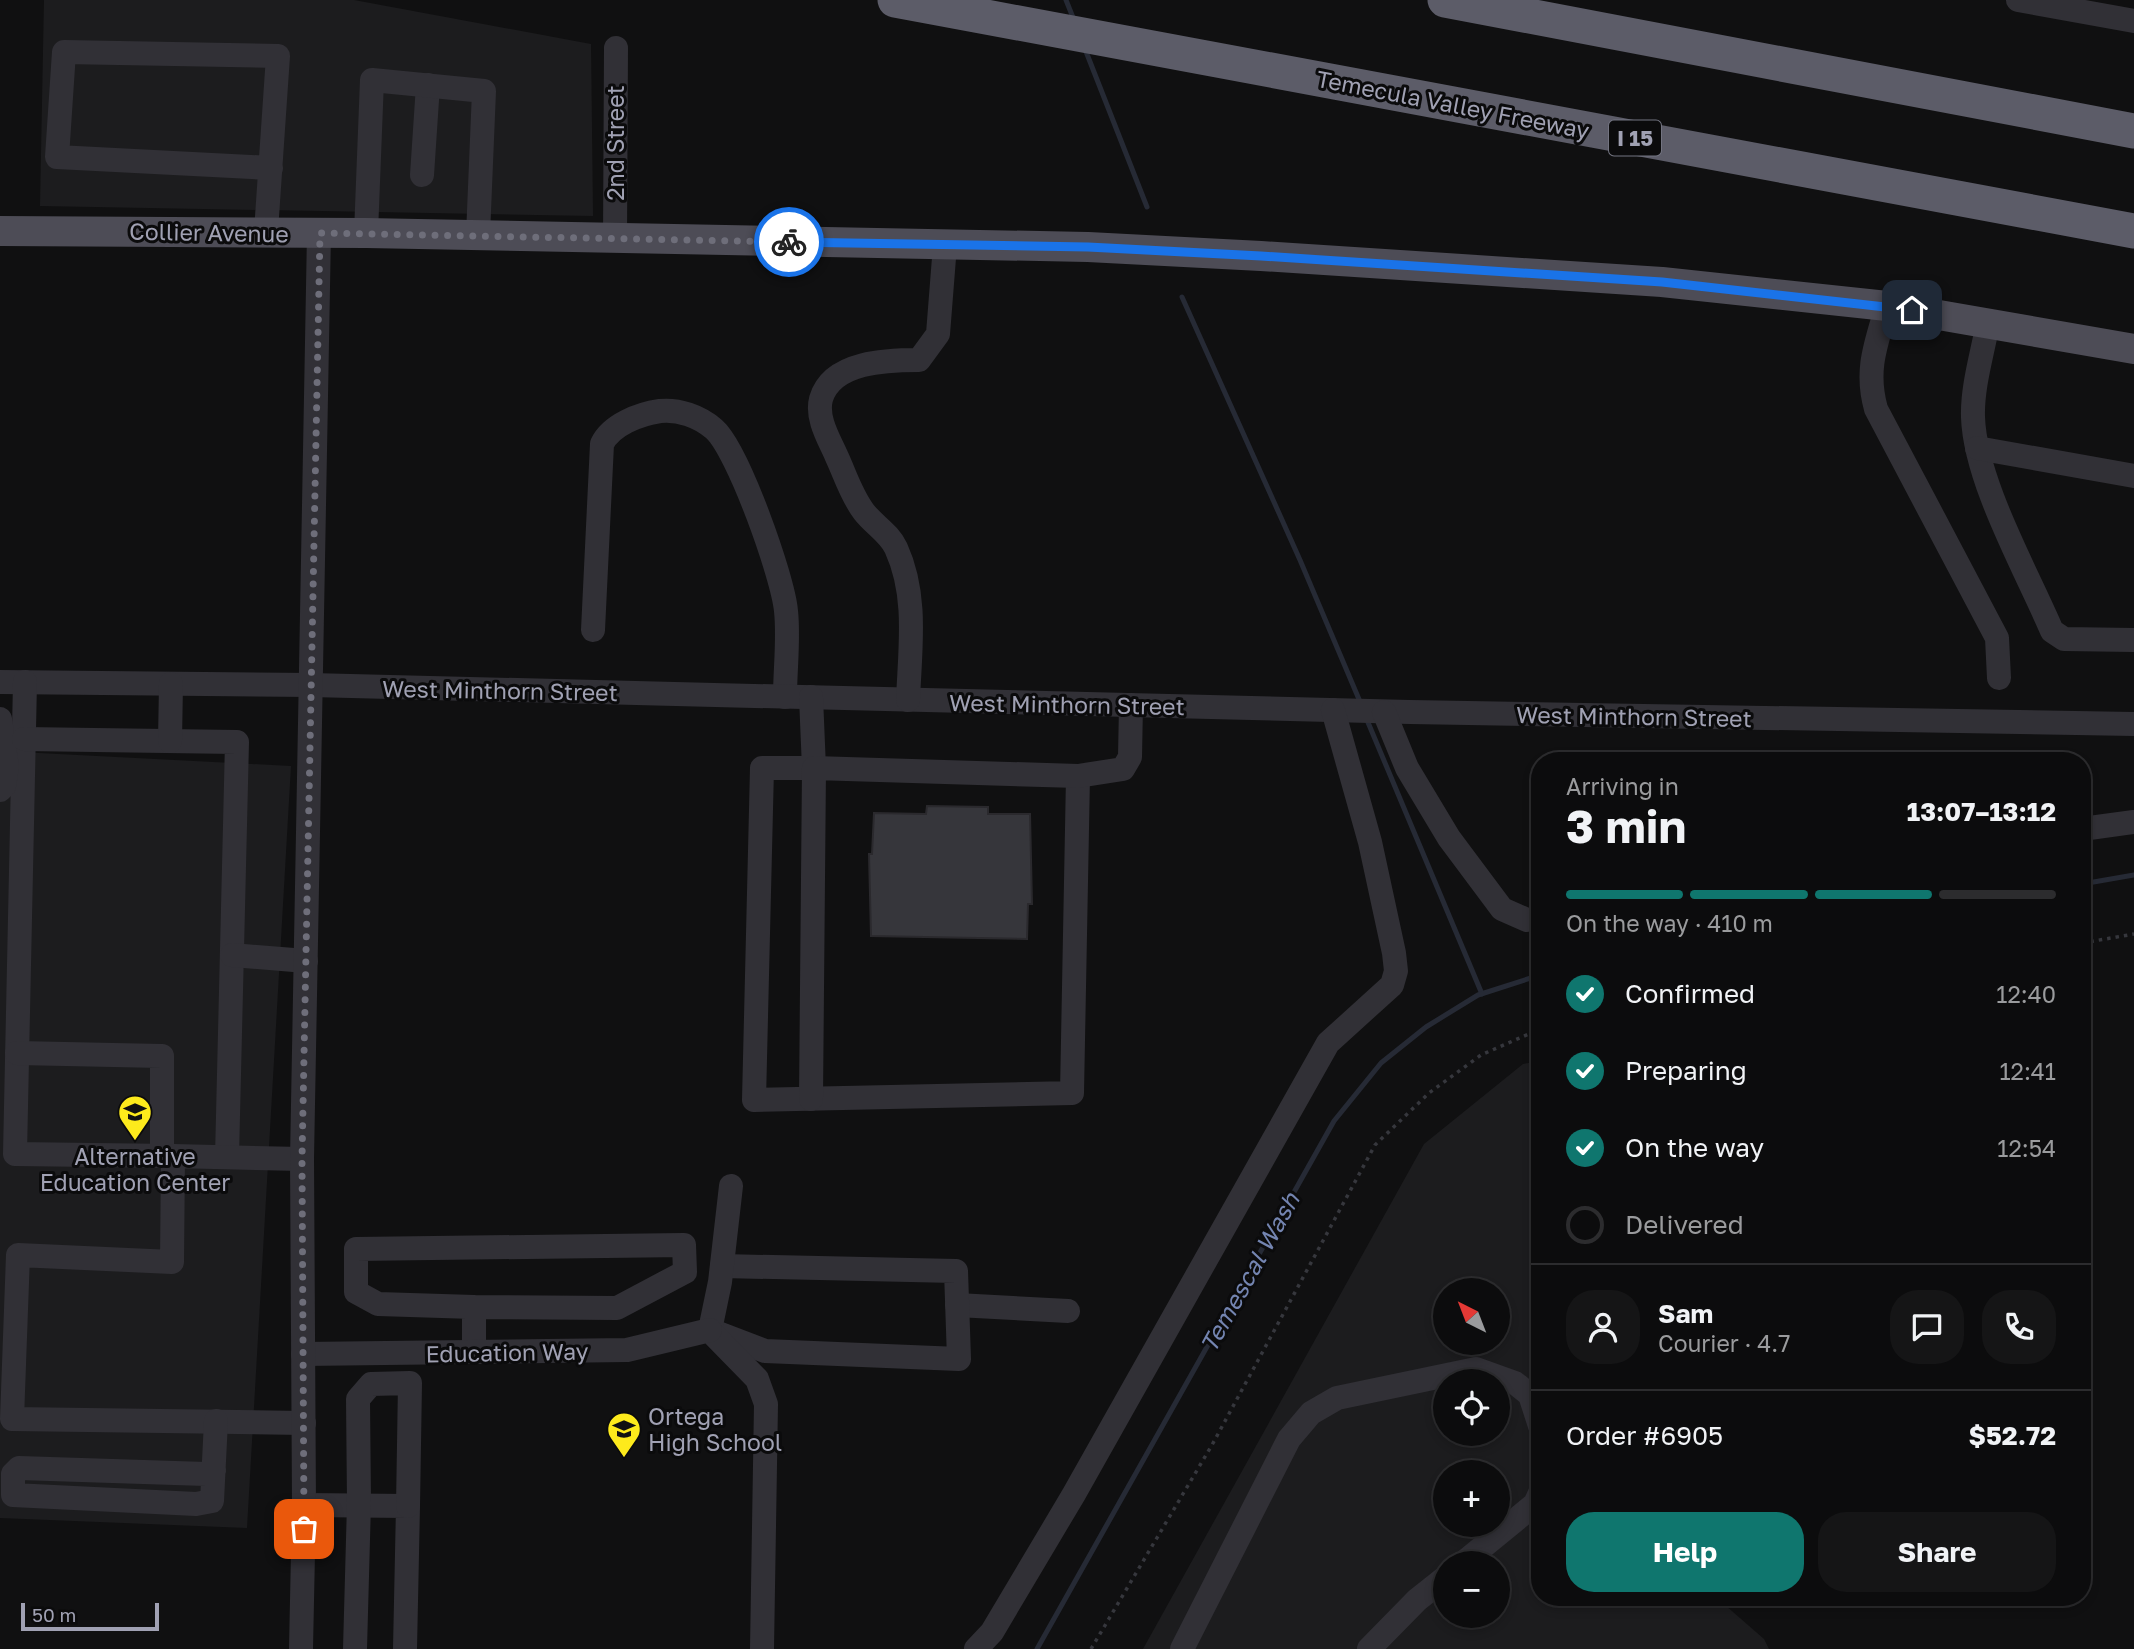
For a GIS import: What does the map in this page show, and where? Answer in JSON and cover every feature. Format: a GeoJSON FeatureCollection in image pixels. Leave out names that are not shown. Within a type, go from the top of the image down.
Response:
{"type":"FeatureCollection","features":[{"type":"Feature","properties":{"kind":"highway","name":"Temecula Valley Freeway"},"geometry":{"type":"LineString","coordinates":[[895,0],[2134,231]]}},
{"type":"Feature","properties":{"kind":"highway"},"geometry":{"type":"LineString","coordinates":[[1445,0],[2134,131]]}},
{"type":"Feature","properties":{"kind":"main road","name":"Collier Avenue"},"geometry":{"type":"LineString","coordinates":[[0,232],[366,233],[945,244],[1088,247],[1261,256],[1662,282],[1887,306],[2134,348]]}},
{"type":"Feature","properties":{"kind":"street"},"geometry":{"type":"LineString","coordinates":[[2018,0],[2134,22]]}},
{"type":"Feature","properties":{"kind":"street","name":"2nd Street"},"geometry":{"type":"LineString","coordinates":[[615,239],[616,48]]}},
{"type":"Feature","properties":{"kind":"street"},"geometry":{"type":"LineString","coordinates":[[266,232],[271,168],[278,56],[64,52],[57,157],[271,168]]}},
{"type":"Feature","properties":{"kind":"street"},"geometry":{"type":"LineString","coordinates":[[366,233],[372,80],[484,91],[478,236]]}},
{"type":"Feature","properties":{"kind":"street"},"geometry":{"type":"LineString","coordinates":[[422,175],[428,85]]}},
{"type":"Feature","properties":{"kind":"street"},"geometry":{"type":"LineString","coordinates":[[301,1649],[304,1505],[302,1159],[320,233]]}},
{"type":"Feature","properties":{"kind":"street"},"geometry":{"type":"LineString","coordinates":[[908,700],[911,596],[895,547],[865,513],[853,494],[822,421],[821,399],[835,380],[851,369],[876,362],[919,360],[930,349],[938,334],[945,244]]}},
{"type":"Feature","properties":{"kind":"street"},"geometry":{"type":"LineString","coordinates":[[1887,306],[1872,360],[1869,384],[1876,409],[1997,638],[1999,678]]}},
{"type":"Feature","properties":{"kind":"street"},"geometry":{"type":"LineString","coordinates":[[1988,322],[1973,414],[1977,448],[1989,486],[2052,631],[2064,639],[2134,640]]}},
{"type":"Feature","properties":{"kind":"street"},"geometry":{"type":"LineString","coordinates":[[593,630],[602,444],[614,429],[650,412],[672,410],[696,417],[715,429],[728,447],[763,530],[786,610],[785,697]]}},
{"type":"Feature","properties":{"kind":"street"},"geometry":{"type":"LineString","coordinates":[[1977,448],[2134,476]]}},
{"type":"Feature","properties":{"kind":"street","name":"West Minthorn Street"},"geometry":{"type":"LineString","coordinates":[[0,682],[311,685],[1384,712],[2134,724]]}},
{"type":"Feature","properties":{"kind":"street"},"geometry":{"type":"LineString","coordinates":[[25,682],[15,1154],[302,1159]]}},
{"type":"Feature","properties":{"kind":"street"},"geometry":{"type":"LineString","coordinates":[[170,741],[171,684]]}},
{"type":"Feature","properties":{"kind":"street"},"geometry":{"type":"LineString","coordinates":[[811,697],[814,768],[811,1099]]}},
{"type":"Feature","properties":{"kind":"street"},"geometry":{"type":"LineString","coordinates":[[1078,776],[1072,1093],[754,1100],[762,768],[1078,776],[1123,769],[1130,757],[1130,705]]}},
{"type":"Feature","properties":{"kind":"street"},"geometry":{"type":"LineString","coordinates":[[976,1649],[992,1632],[1074,1494],[1328,1043],[1392,985],[1396,971],[1394,953],[1370,842],[1324,710]]}},
{"type":"Feature","properties":{"kind":"street"},"geometry":{"type":"LineString","coordinates":[[1384,712],[1407,768],[1450,838],[1502,909],[1531,919]]}},
{"type":"Feature","properties":{"kind":"street"},"geometry":{"type":"LineString","coordinates":[[0,719],[7,767],[4,786],[0,790]]}},
{"type":"Feature","properties":{"kind":"street"},"geometry":{"type":"LineString","coordinates":[[24,738],[237,742],[227,1157]]}},
{"type":"Feature","properties":{"kind":"street"},"geometry":{"type":"LineString","coordinates":[[2091,828],[2134,822]]}},
{"type":"Feature","properties":{"kind":"street"},"geometry":{"type":"LineString","coordinates":[[232,955],[306,961]]}},
{"type":"Feature","properties":{"kind":"street"},"geometry":{"type":"LineString","coordinates":[[17,1053],[162,1056],[172,1262],[18,1255],[12,1419],[303,1423]]}},
{"type":"Feature","properties":{"kind":"street"},"geometry":{"type":"LineString","coordinates":[[710,1331],[722,1266],[731,1186]]}},
{"type":"Feature","properties":{"kind":"street"},"geometry":{"type":"LineString","coordinates":[[684,1245],[685,1272],[617,1308],[474,1307],[378,1304],[356,1292],[356,1249],[684,1245]]}},
{"type":"Feature","properties":{"kind":"street"},"geometry":{"type":"LineString","coordinates":[[710,1331],[765,1351],[959,1359],[956,1271],[722,1266]]}},
{"type":"Feature","properties":{"kind":"street"},"geometry":{"type":"LineString","coordinates":[[957,1305],[1068,1311]]}},
{"type":"Feature","properties":{"kind":"street"},"geometry":{"type":"LineString","coordinates":[[474,1307],[474,1352]]}},
{"type":"Feature","properties":{"kind":"street"},"geometry":{"type":"LineString","coordinates":[[710,1331],[757,1379],[766,1404],[762,1649]]}},
{"type":"Feature","properties":{"kind":"street","name":"Education Way"},"geometry":{"type":"LineString","coordinates":[[303,1354],[627,1350],[710,1331]]}},
{"type":"Feature","properties":{"kind":"street"},"geometry":{"type":"LineString","coordinates":[[1182,1649],[1289,1440],[1311,1413],[1336,1398],[1476,1369],[1531,1388]]}},
{"type":"Feature","properties":{"kind":"street"},"geometry":{"type":"LineString","coordinates":[[355,1649],[359,1503],[358,1399],[371,1384],[410,1383],[405,1649]]}},
{"type":"Feature","properties":{"kind":"street"},"geometry":{"type":"LineString","coordinates":[[214,1470],[206,1474],[194,1474],[19,1468],[13,1474],[13,1495],[196,1504],[212,1501],[214,1470],[216,1422]]}},
{"type":"Feature","properties":{"kind":"street"},"geometry":{"type":"LineString","coordinates":[[304,1505],[359,1503],[408,1506]]}},
{"type":"Feature","properties":{"kind":"street"},"geometry":{"type":"LineString","coordinates":[[1478,1551],[1531,1507]]}},
{"type":"Feature","properties":{"kind":"street"},"geometry":{"type":"LineString","coordinates":[[1369,1649],[1433,1587]]}},
{"type":"Feature","properties":{"kind":"path"},"geometry":{"type":"LineString","coordinates":[[2091,941],[2134,934]]}},
{"type":"Feature","properties":{"kind":"path"},"geometry":{"type":"LineString","coordinates":[[1091,1649],[1212,1446],[1375,1145],[1429,1093],[1480,1055],[1531,1033]]}},
{"type":"Feature","properties":{"kind":"shaded area"},"geometry":{"type":"Polygon","coordinates":[[[44,0],[354,0],[591,44],[593,216],[40,206],[44,0]]]}},
{"type":"Feature","properties":{"kind":"shaded area","name":"Alternative Education Center"},"geometry":{"type":"Polygon","coordinates":[[[0,751],[291,766],[247,1528],[0,1518],[0,751]]]}},
{"type":"Feature","properties":{"kind":"shaded area"},"geometry":{"type":"Polygon","coordinates":[[[1531,1063],[1531,1606],[1726,1606],[1764,1639],[1769,1649],[1143,1649],[1424,1144],[1523,1064],[1531,1063]]]}},
{"type":"Feature","properties":{"kind":"building"},"geometry":{"type":"Polygon","coordinates":[[[927,806],[988,807],[988,814],[1030,814],[1032,904],[1028,904],[1027,939],[871,936],[869,854],[872,854],[874,813],[926,814],[927,806]]]}},
{"type":"Feature","properties":{"kind":"waterway"},"geometry":{"type":"LineString","coordinates":[[1066,0],[1074,20]]}},
{"type":"Feature","properties":{"kind":"waterway"},"geometry":{"type":"LineString","coordinates":[[1085,49],[1147,207]]}},
{"type":"Feature","properties":{"kind":"waterway"},"geometry":{"type":"LineString","coordinates":[[1182,297],[1300,560],[1361,704]]}},
{"type":"Feature","properties":{"kind":"waterway"},"geometry":{"type":"LineString","coordinates":[[1367,720],[1482,994]]}},
{"type":"Feature","properties":{"kind":"waterway","name":"Temescal Wash"},"geometry":{"type":"LineString","coordinates":[[2091,882],[2134,875]]}},
{"type":"Feature","properties":{"kind":"waterway","name":"Temescal Wash"},"geometry":{"type":"LineString","coordinates":[[1037,1649],[1334,1121],[1381,1063],[1426,1027],[1478,995],[1531,978]]}},
{"type":"Feature","properties":{"kind":"way so far"},"geometry":{"type":"LineString","coordinates":[[304,1529],[302,1159],[320,233],[789,242]]}},
{"type":"Feature","properties":{"kind":"place","name":"Alternative Education Center"},"geometry":{"type":"Point","coordinates":[135,1142]}},
{"type":"Feature","properties":{"kind":"place","name":"Ortega High School"},"geometry":{"type":"Point","coordinates":[624,1459]}},
{"type":"Feature","properties":{"kind":"route"},"geometry":{"type":"LineString","coordinates":[[789,242],[1088,247],[1261,256],[1662,282],[1912,310]]}}]}
